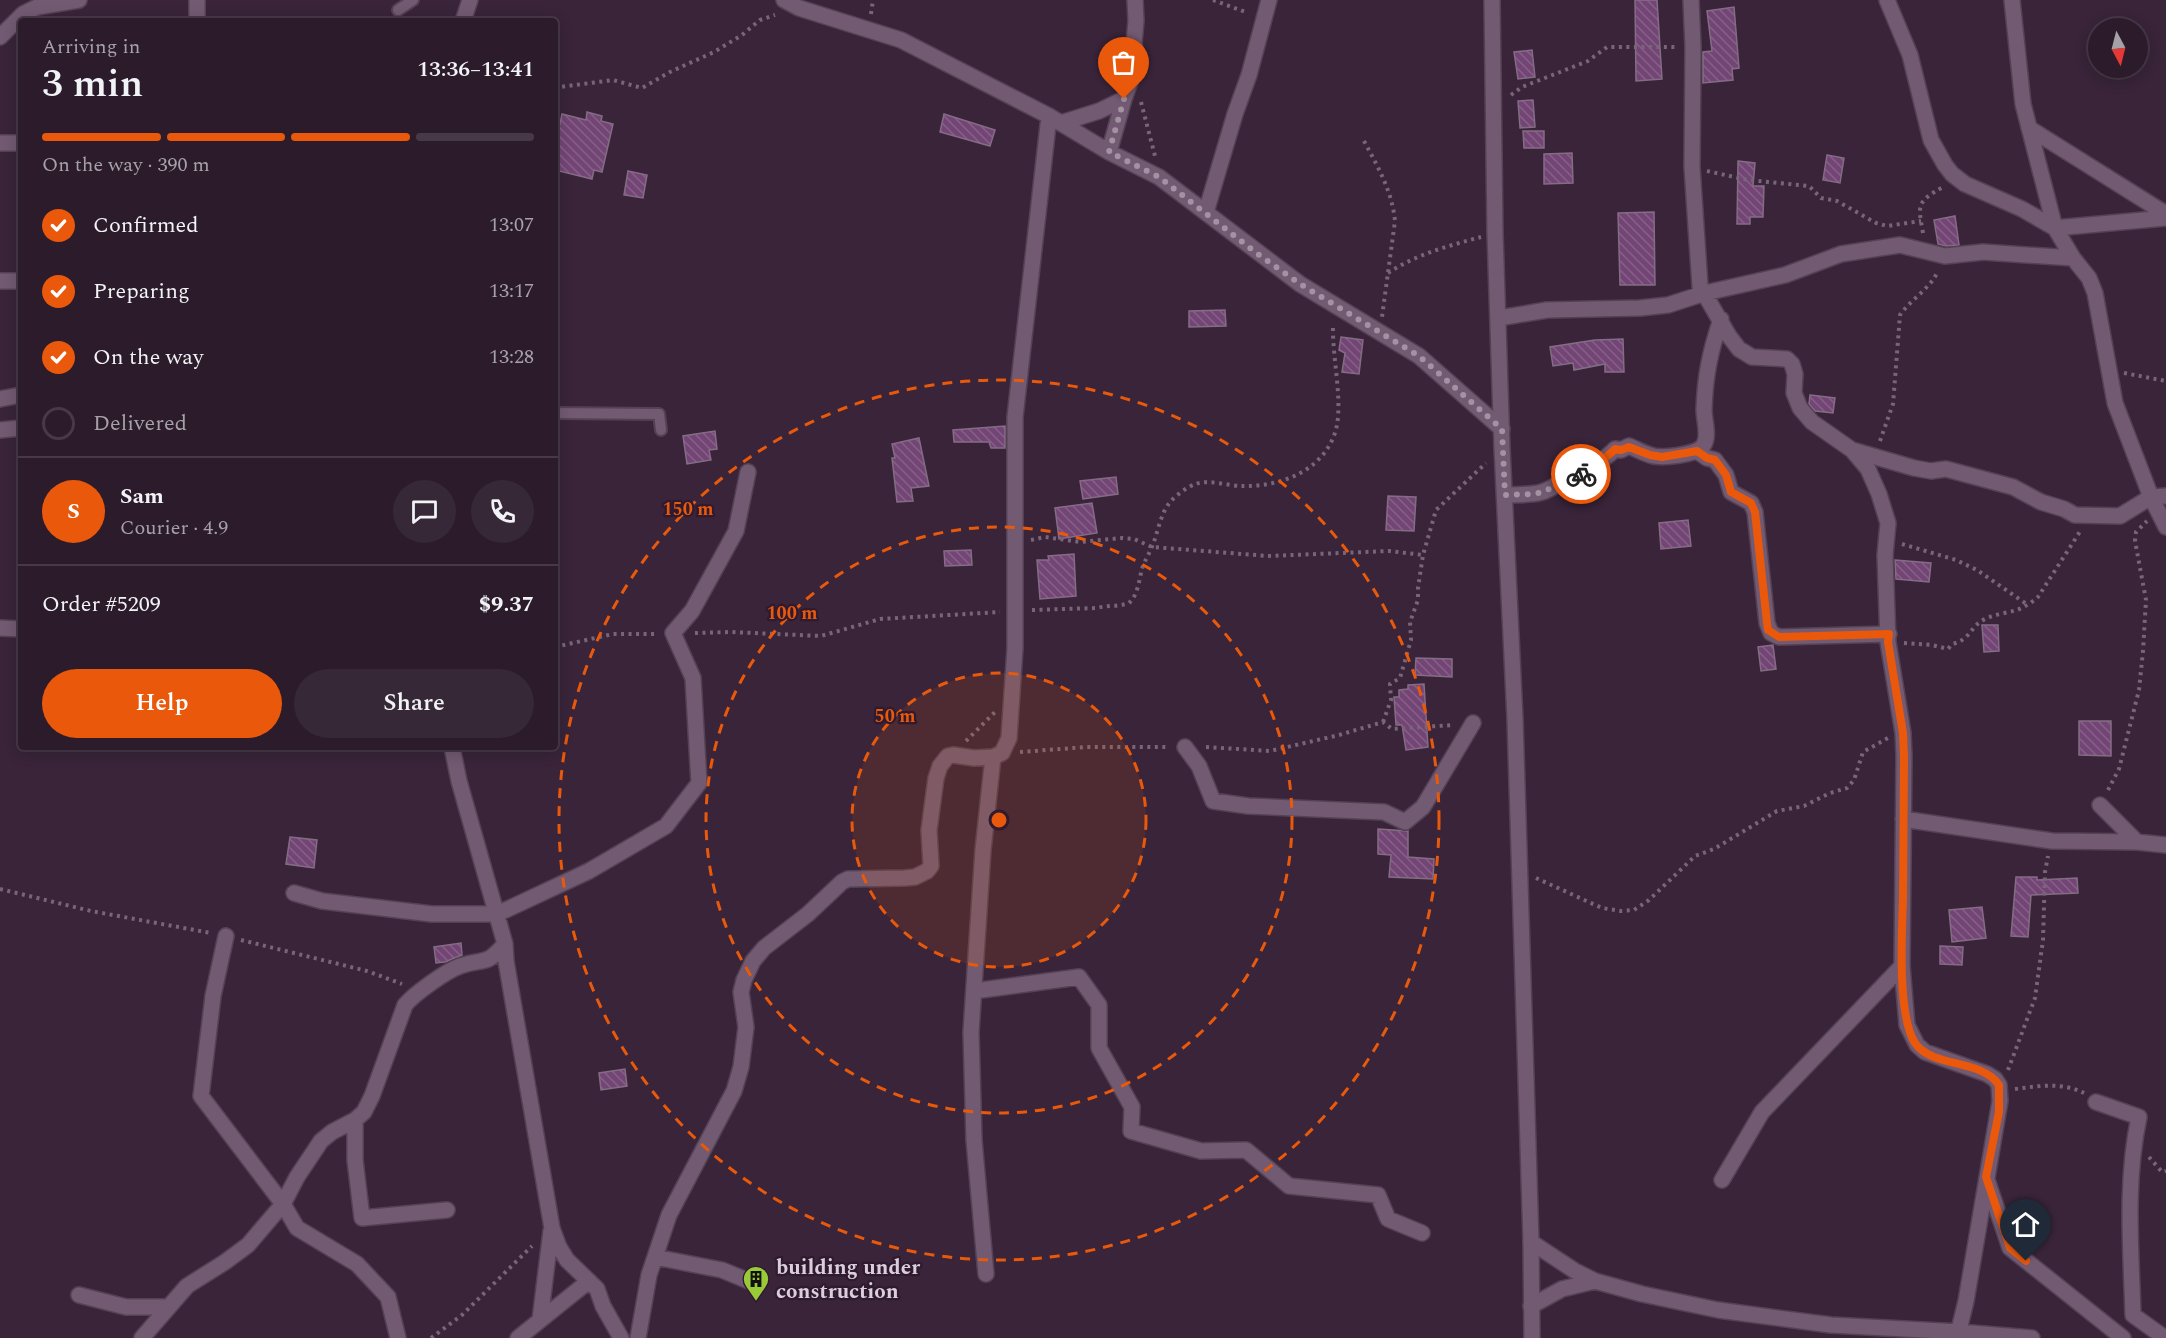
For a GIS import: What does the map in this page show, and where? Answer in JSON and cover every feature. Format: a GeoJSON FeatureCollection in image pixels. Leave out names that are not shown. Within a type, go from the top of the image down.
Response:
{"type":"FeatureCollection","features":[{"type":"Feature","properties":{"kind":"street"},"geometry":{"type":"LineString","coordinates":[[19,18],[37,7],[79,0]]}},
{"type":"Feature","properties":{"kind":"street"},"geometry":{"type":"LineString","coordinates":[[197,0],[197,18]]}},
{"type":"Feature","properties":{"kind":"street"},"geometry":{"type":"LineString","coordinates":[[464,18],[470,0]]}},
{"type":"Feature","properties":{"kind":"street"},"geometry":{"type":"LineString","coordinates":[[784,0],[902,40],[1055,119],[1109,152],[1159,177],[1300,284],[1419,356],[1502,429]]}},
{"type":"Feature","properties":{"kind":"street"},"geometry":{"type":"LineString","coordinates":[[1109,152],[1137,63],[1134,43],[1135,0]]}},
{"type":"Feature","properties":{"kind":"street"},"geometry":{"type":"LineString","coordinates":[[1206,212],[1269,0]]}},
{"type":"Feature","properties":{"kind":"street"},"geometry":{"type":"LineString","coordinates":[[1492,0],[1495,233],[1502,448],[1515,719],[1532,1338]]}},
{"type":"Feature","properties":{"kind":"street"},"geometry":{"type":"LineString","coordinates":[[1691,0],[1692,167],[1700,286],[1739,349],[1752,357],[1787,359],[1792,364],[1795,374],[1794,393],[1800,408],[1812,422],[1852,450],[1868,470],[1879,494],[1888,523],[1886,535],[1888,638],[1903,733],[1902,966],[1907,1025],[1917,1045],[1925,1052],[1987,1074],[1999,1085],[1999,1112],[1958,1335]]}},
{"type":"Feature","properties":{"kind":"street"},"geometry":{"type":"LineString","coordinates":[[1887,0],[1910,55],[1931,140],[1945,165],[1958,178],[2055,228],[2166,218]]}},
{"type":"Feature","properties":{"kind":"street"},"geometry":{"type":"LineString","coordinates":[[2012,0],[2023,104],[2055,228],[2073,258],[2089,278],[2095,292],[2115,403],[2159,497],[2166,527]]}},
{"type":"Feature","properties":{"kind":"street"},"geometry":{"type":"LineString","coordinates":[[0,37],[18,19]]}},
{"type":"Feature","properties":{"kind":"street"},"geometry":{"type":"LineString","coordinates":[[1055,119],[1099,111],[1124,99]]}},
{"type":"Feature","properties":{"kind":"street"},"geometry":{"type":"LineString","coordinates":[[986,1274],[974,1140],[971,1032],[984,850],[997,755],[1010,738],[1016,611],[1015,417],[1055,119]]}},
{"type":"Feature","properties":{"kind":"street"},"geometry":{"type":"LineString","coordinates":[[2029,128],[2166,213]]}},
{"type":"Feature","properties":{"kind":"street"},"geometry":{"type":"LineString","coordinates":[[0,143],[18,143]]}},
{"type":"Feature","properties":{"kind":"street"},"geometry":{"type":"LineString","coordinates":[[1499,318],[1547,310],[1668,305],[1704,293],[1785,275],[1851,252],[1900,245],[1945,256],[1983,252],[2073,258]]}},
{"type":"Feature","properties":{"kind":"street"},"geometry":{"type":"LineString","coordinates":[[0,281],[18,281]]}},
{"type":"Feature","properties":{"kind":"street"},"geometry":{"type":"LineString","coordinates":[[1505,495],[1539,493],[1569,477],[1587,474],[1594,464],[1605,459],[1615,449],[1621,450],[1629,447],[1662,457],[1697,451],[1705,444],[1707,438],[1704,414],[1707,368],[1721,320]]}},
{"type":"Feature","properties":{"kind":"street"},"geometry":{"type":"LineString","coordinates":[[0,399],[18,396]]}},
{"type":"Feature","properties":{"kind":"street"},"geometry":{"type":"LineString","coordinates":[[0,430],[18,428]]}},
{"type":"Feature","properties":{"kind":"street"},"geometry":{"type":"LineString","coordinates":[[1852,450],[1914,468],[1931,471],[1946,469],[2013,487],[2041,502],[2064,508],[2075,515],[2120,516],[2159,497]]}},
{"type":"Feature","properties":{"kind":"street"},"geometry":{"type":"LineString","coordinates":[[1697,451],[1715,460],[1726,475],[1731,492],[1751,503],[1755,512],[1767,623],[1771,633],[1779,637],[1888,638]]}},
{"type":"Feature","properties":{"kind":"street"},"geometry":{"type":"LineString","coordinates":[[294,893],[322,901],[432,914],[497,914],[589,871],[666,826],[699,783],[693,678],[673,633],[692,611],[736,531],[748,472]]}},
{"type":"Feature","properties":{"kind":"street"},"geometry":{"type":"LineString","coordinates":[[0,628],[18,629]]}},
{"type":"Feature","properties":{"kind":"street"},"geometry":{"type":"LineString","coordinates":[[1185,747],[1199,766],[1213,801],[1248,806],[1384,812],[1405,822],[1423,807],[1473,723]]}},
{"type":"Feature","properties":{"kind":"street"},"geometry":{"type":"LineString","coordinates":[[454,750],[459,781],[505,944],[552,1228],[567,1260],[597,1289],[603,1306],[621,1338]]}},
{"type":"Feature","properties":{"kind":"street"},"geometry":{"type":"LineString","coordinates":[[638,1338],[649,1275],[669,1215],[734,1091],[745,1044],[745,1017],[741,992],[753,961],[764,948],[808,914],[842,882],[858,879],[915,877],[927,871],[931,866],[929,830],[936,778],[940,766],[948,756],[953,755],[974,758],[997,755]]}},
{"type":"Feature","properties":{"kind":"street"},"geometry":{"type":"LineString","coordinates":[[2100,805],[2137,842]]}},
{"type":"Feature","properties":{"kind":"street"},"geometry":{"type":"LineString","coordinates":[[1904,819],[2052,841],[2137,842],[2166,845]]}},
{"type":"Feature","properties":{"kind":"street"},"geometry":{"type":"LineString","coordinates":[[226,936],[213,996],[201,1096],[283,1204],[297,1228],[357,1264],[388,1297],[398,1338]]}},
{"type":"Feature","properties":{"kind":"street"},"geometry":{"type":"LineString","coordinates":[[142,1338],[187,1286],[248,1245],[283,1204],[297,1177],[321,1141],[332,1132],[356,1120],[364,1112],[405,1005],[412,997],[461,966],[490,960],[505,944]]}},
{"type":"Feature","properties":{"kind":"street"},"geometry":{"type":"LineString","coordinates":[[1722,1180],[1762,1112],[1902,966]]}},
{"type":"Feature","properties":{"kind":"street"},"geometry":{"type":"LineString","coordinates":[[974,991],[1079,977],[1099,1005],[1099,1048],[1132,1107],[1131,1131],[1201,1151],[1246,1150],[1289,1186],[1377,1195],[1388,1219],[1422,1233]]}},
{"type":"Feature","properties":{"kind":"street"},"geometry":{"type":"LineString","coordinates":[[2096,1102],[2139,1117],[2134,1141],[2130,1198],[2133,1315],[2165,1338]]}},
{"type":"Feature","properties":{"kind":"street"},"geometry":{"type":"LineString","coordinates":[[356,1120],[355,1160],[362,1218],[447,1210]]}},
{"type":"Feature","properties":{"kind":"street"},"geometry":{"type":"LineString","coordinates":[[1986,1177],[2010,1248],[2123,1338]]}},
{"type":"Feature","properties":{"kind":"street"},"geometry":{"type":"LineString","coordinates":[[540,1320],[552,1228]]}},
{"type":"Feature","properties":{"kind":"street"},"geometry":{"type":"LineString","coordinates":[[1531,1242],[1575,1271],[1595,1281],[1642,1294],[1718,1310],[1831,1325],[2032,1338]]}},
{"type":"Feature","properties":{"kind":"street"},"geometry":{"type":"LineString","coordinates":[[655,1257],[722,1270],[751,1282]]}},
{"type":"Feature","properties":{"kind":"street"},"geometry":{"type":"LineString","coordinates":[[518,1338],[589,1281]]}},
{"type":"Feature","properties":{"kind":"street"},"geometry":{"type":"LineString","coordinates":[[1531,1306],[1562,1289],[1595,1281]]}},
{"type":"Feature","properties":{"kind":"street"},"geometry":{"type":"LineString","coordinates":[[79,1295],[126,1307],[166,1308]]}},
{"type":"Feature","properties":{"kind":"lane"},"geometry":{"type":"LineString","coordinates":[[398,10],[413,0]]}},
{"type":"Feature","properties":{"kind":"lane"},"geometry":{"type":"LineString","coordinates":[[558,413],[659,414],[661,430]]}},
{"type":"Feature","properties":{"kind":"path"},"geometry":{"type":"LineString","coordinates":[[1213,0],[1265,19]]}},
{"type":"Feature","properties":{"kind":"path"},"geometry":{"type":"LineString","coordinates":[[558,88],[613,80],[642,88],[714,52],[742,35],[760,20],[800,4]]}},
{"type":"Feature","properties":{"kind":"path"},"geometry":{"type":"LineString","coordinates":[[1492,108],[1522,87],[1588,61],[1607,47],[1693,47]]}},
{"type":"Feature","properties":{"kind":"path"},"geometry":{"type":"LineString","coordinates":[[1134,75],[1159,177]]}},
{"type":"Feature","properties":{"kind":"path"},"geometry":{"type":"LineString","coordinates":[[1364,141],[1388,185],[1395,221],[1381,332]]}},
{"type":"Feature","properties":{"kind":"path"},"geometry":{"type":"LineString","coordinates":[[1692,167],[1748,180],[1809,186],[1821,198],[1837,201],[1876,223],[1887,226],[1921,221]]}},
{"type":"Feature","properties":{"kind":"path"},"geometry":{"type":"LineString","coordinates":[[1926,251],[1919,206],[1936,191],[1958,178]]}},
{"type":"Feature","properties":{"kind":"path"},"geometry":{"type":"LineString","coordinates":[[1387,273],[1406,261],[1435,250],[1495,233]]}},
{"type":"Feature","properties":{"kind":"path"},"geometry":{"type":"LineString","coordinates":[[1875,456],[1893,404],[1900,315],[1936,276],[1945,256]]}},
{"type":"Feature","properties":{"kind":"path"},"geometry":{"type":"LineString","coordinates":[[558,646],[613,634],[731,632],[820,636],[880,619],[1097,608],[1129,603],[1135,595],[1142,568],[1165,509],[1173,499],[1197,483],[1270,485],[1293,478],[1321,458],[1336,427],[1338,412],[1332,342],[1334,305]]}},
{"type":"Feature","properties":{"kind":"path"},"geometry":{"type":"LineString","coordinates":[[2109,371],[2166,381]]}},
{"type":"Feature","properties":{"kind":"path"},"geometry":{"type":"LineString","coordinates":[[1383,722],[1391,700],[1390,684],[1400,678],[1406,652],[1412,640],[1410,622],[1418,600],[1423,555],[1436,510],[1502,448]]}},
{"type":"Feature","properties":{"kind":"path"},"geometry":{"type":"LineString","coordinates":[[1888,638],[1948,649],[1952,644],[1961,642],[1978,623],[1987,618],[2028,605],[2038,597],[2080,533],[2085,515]]}},
{"type":"Feature","properties":{"kind":"path"},"geometry":{"type":"LineString","coordinates":[[1886,535],[1905,545],[1956,560],[2028,605]]}},
{"type":"Feature","properties":{"kind":"path"},"geometry":{"type":"LineString","coordinates":[[1016,541],[1045,537],[1080,542],[1122,538],[1134,539],[1152,546],[1268,556],[1389,551],[1423,555]]}},
{"type":"Feature","properties":{"kind":"path"},"geometry":{"type":"LineString","coordinates":[[953,755],[1012,694]]}},
{"type":"Feature","properties":{"kind":"path"},"geometry":{"type":"LineString","coordinates":[[1383,722],[1392,729],[1473,723]]}},
{"type":"Feature","properties":{"kind":"path"},"geometry":{"type":"LineString","coordinates":[[997,755],[1087,747],[1185,747],[1270,751],[1383,722]]}},
{"type":"Feature","properties":{"kind":"path"},"geometry":{"type":"LineString","coordinates":[[1519,870],[1602,908],[1621,911],[1634,909],[1649,900],[1695,856],[1714,849],[1777,811],[1804,806],[1830,793],[1847,788],[1854,780],[1863,752],[1882,740],[1903,733]]}},
{"type":"Feature","properties":{"kind":"path"},"geometry":{"type":"LineString","coordinates":[[430,1338],[462,1315],[552,1228]]}},
{"type":"Feature","properties":{"kind":"building"},"geometry":{"type":"Polygon","coordinates":[[[1635,0],[1657,0],[1662,79],[1636,81],[1635,0]]]}},
{"type":"Feature","properties":{"kind":"building"},"geometry":{"type":"Polygon","coordinates":[[[1734,7],[1739,68],[1732,69],[1733,80],[1703,83],[1703,52],[1712,51],[1707,11],[1734,7]]]}},
{"type":"Feature","properties":{"kind":"building"},"geometry":{"type":"Polygon","coordinates":[[[1532,50],[1535,77],[1518,79],[1514,52],[1532,50]]]}},
{"type":"Feature","properties":{"kind":"building"},"geometry":{"type":"Polygon","coordinates":[[[1533,100],[1535,127],[1520,128],[1518,101],[1533,100]]]}},
{"type":"Feature","properties":{"kind":"building"},"geometry":{"type":"Polygon","coordinates":[[[587,112],[602,116],[601,121],[613,124],[602,172],[594,170],[592,179],[558,171],[558,124],[560,124],[562,114],[586,120],[587,112]]]}},
{"type":"Feature","properties":{"kind":"building"},"geometry":{"type":"Polygon","coordinates":[[[944,114],[995,130],[990,146],[940,132],[944,114]]]}},
{"type":"Feature","properties":{"kind":"building"},"geometry":{"type":"Polygon","coordinates":[[[1523,131],[1544,131],[1544,148],[1524,148],[1523,131]]]}},
{"type":"Feature","properties":{"kind":"building"},"geometry":{"type":"Polygon","coordinates":[[[1572,153],[1573,183],[1544,184],[1544,154],[1572,153]]]}},
{"type":"Feature","properties":{"kind":"building"},"geometry":{"type":"Polygon","coordinates":[[[1827,155],[1844,158],[1840,183],[1823,180],[1827,155]]]}},
{"type":"Feature","properties":{"kind":"building"},"geometry":{"type":"Polygon","coordinates":[[[1738,161],[1755,163],[1753,186],[1764,186],[1763,217],[1750,217],[1750,224],[1737,224],[1738,161]]]}},
{"type":"Feature","properties":{"kind":"building"},"geometry":{"type":"Polygon","coordinates":[[[628,171],[647,175],[643,198],[624,195],[628,171]]]}},
{"type":"Feature","properties":{"kind":"building"},"geometry":{"type":"Polygon","coordinates":[[[1654,212],[1655,285],[1620,285],[1618,213],[1654,212]]]}},
{"type":"Feature","properties":{"kind":"building"},"geometry":{"type":"Polygon","coordinates":[[[1955,216],[1959,245],[1938,244],[1934,220],[1955,216]]]}},
{"type":"Feature","properties":{"kind":"building"},"geometry":{"type":"Polygon","coordinates":[[[1225,310],[1226,326],[1189,327],[1189,311],[1225,310]]]}},
{"type":"Feature","properties":{"kind":"building"},"geometry":{"type":"Polygon","coordinates":[[[1341,337],[1363,340],[1359,374],[1342,372],[1345,353],[1339,350],[1341,337]]]}},
{"type":"Feature","properties":{"kind":"building"},"geometry":{"type":"Polygon","coordinates":[[[1623,339],[1624,372],[1605,372],[1605,364],[1574,370],[1573,363],[1553,366],[1550,347],[1595,340],[1623,339]]]}},
{"type":"Feature","properties":{"kind":"building"},"geometry":{"type":"Polygon","coordinates":[[[1810,395],[1835,398],[1833,413],[1815,411],[1809,404],[1810,395]]]}},
{"type":"Feature","properties":{"kind":"building"},"geometry":{"type":"Polygon","coordinates":[[[1005,426],[1005,448],[991,448],[989,442],[954,442],[953,430],[1005,426]]]}},
{"type":"Feature","properties":{"kind":"building"},"geometry":{"type":"Polygon","coordinates":[[[715,431],[717,449],[709,450],[711,460],[687,464],[683,436],[715,431]]]}},
{"type":"Feature","properties":{"kind":"building"},"geometry":{"type":"Polygon","coordinates":[[[919,438],[929,486],[911,488],[913,501],[897,502],[892,444],[919,438]]]}},
{"type":"Feature","properties":{"kind":"building"},"geometry":{"type":"Polygon","coordinates":[[[1116,477],[1118,494],[1083,499],[1080,481],[1116,477]]]}},
{"type":"Feature","properties":{"kind":"building"},"geometry":{"type":"Polygon","coordinates":[[[1388,496],[1416,497],[1414,531],[1386,530],[1388,496]]]}},
{"type":"Feature","properties":{"kind":"building"},"geometry":{"type":"Polygon","coordinates":[[[1092,503],[1097,533],[1059,539],[1055,508],[1092,503]]]}},
{"type":"Feature","properties":{"kind":"building"},"geometry":{"type":"Polygon","coordinates":[[[1688,520],[1691,546],[1661,549],[1659,523],[1688,520]]]}},
{"type":"Feature","properties":{"kind":"building"},"geometry":{"type":"Polygon","coordinates":[[[971,550],[972,565],[945,566],[944,551],[971,550]]]}},
{"type":"Feature","properties":{"kind":"building"},"geometry":{"type":"Polygon","coordinates":[[[1074,554],[1076,596],[1040,599],[1037,560],[1049,560],[1048,556],[1074,554]]]}},
{"type":"Feature","properties":{"kind":"building"},"geometry":{"type":"Polygon","coordinates":[[[1895,560],[1931,563],[1929,582],[1896,579],[1895,560]]]}},
{"type":"Feature","properties":{"kind":"building"},"geometry":{"type":"Polygon","coordinates":[[[1982,625],[1998,625],[1999,651],[1984,652],[1982,625]]]}},
{"type":"Feature","properties":{"kind":"building"},"geometry":{"type":"Polygon","coordinates":[[[1773,645],[1776,669],[1761,671],[1758,647],[1773,645]]]}},
{"type":"Feature","properties":{"kind":"building"},"geometry":{"type":"Polygon","coordinates":[[[1416,658],[1452,659],[1452,677],[1415,675],[1416,658]]]}},
{"type":"Feature","properties":{"kind":"building"},"geometry":{"type":"Polygon","coordinates":[[[1424,684],[1428,747],[1406,750],[1402,725],[1396,725],[1394,697],[1399,697],[1399,690],[1408,689],[1408,685],[1424,684]]]}},
{"type":"Feature","properties":{"kind":"building"},"geometry":{"type":"Polygon","coordinates":[[[2079,721],[2111,721],[2111,756],[2079,755],[2079,721]]]}},
{"type":"Feature","properties":{"kind":"building"},"geometry":{"type":"Polygon","coordinates":[[[1378,829],[1408,831],[1408,857],[1434,859],[1433,879],[1389,877],[1391,855],[1378,854],[1378,829]]]}},
{"type":"Feature","properties":{"kind":"building"},"geometry":{"type":"Polygon","coordinates":[[[290,837],[317,840],[314,868],[286,864],[290,837]]]}},
{"type":"Feature","properties":{"kind":"building"},"geometry":{"type":"Polygon","coordinates":[[[2016,877],[2037,877],[2037,880],[2077,878],[2078,893],[2031,895],[2028,937],[2011,936],[2016,877]]]}},
{"type":"Feature","properties":{"kind":"building"},"geometry":{"type":"Polygon","coordinates":[[[1982,907],[1986,938],[1952,942],[1949,910],[1982,907]]]}},
{"type":"Feature","properties":{"kind":"building"},"geometry":{"type":"Polygon","coordinates":[[[461,943],[462,955],[436,963],[434,947],[461,943]]]}},
{"type":"Feature","properties":{"kind":"building"},"geometry":{"type":"Polygon","coordinates":[[[1940,946],[1963,947],[1962,965],[1940,964],[1940,946]]]}},
{"type":"Feature","properties":{"kind":"building"},"geometry":{"type":"Polygon","coordinates":[[[625,1069],[627,1086],[601,1090],[599,1073],[625,1069]]]}},
{"type":"Feature","properties":{"kind":"way so far"},"geometry":{"type":"LineString","coordinates":[[1124,99],[1109,152],[1159,177],[1300,284],[1419,356],[1502,429],[1505,495],[1539,493],[1569,477],[1581,474]]}},
{"type":"Feature","properties":{"kind":"place","name":"building under construction"},"geometry":{"type":"Point","coordinates":[756,1302]}},
{"type":"Feature","properties":{"kind":"route"},"geometry":{"type":"LineString","coordinates":[[1581,474],[1587,474],[1594,464],[1605,459],[1615,449],[1621,450],[1624,447],[1662,457],[1697,451],[1715,460],[1726,475],[1731,492],[1751,503],[1755,512],[1768,630],[1779,637],[1889,634],[1888,642],[1903,733],[1902,966],[1907,1025],[1917,1045],[1925,1052],[1987,1074],[1999,1085],[1999,1112],[1986,1177],[2010,1248],[2026,1261]]}}]}
